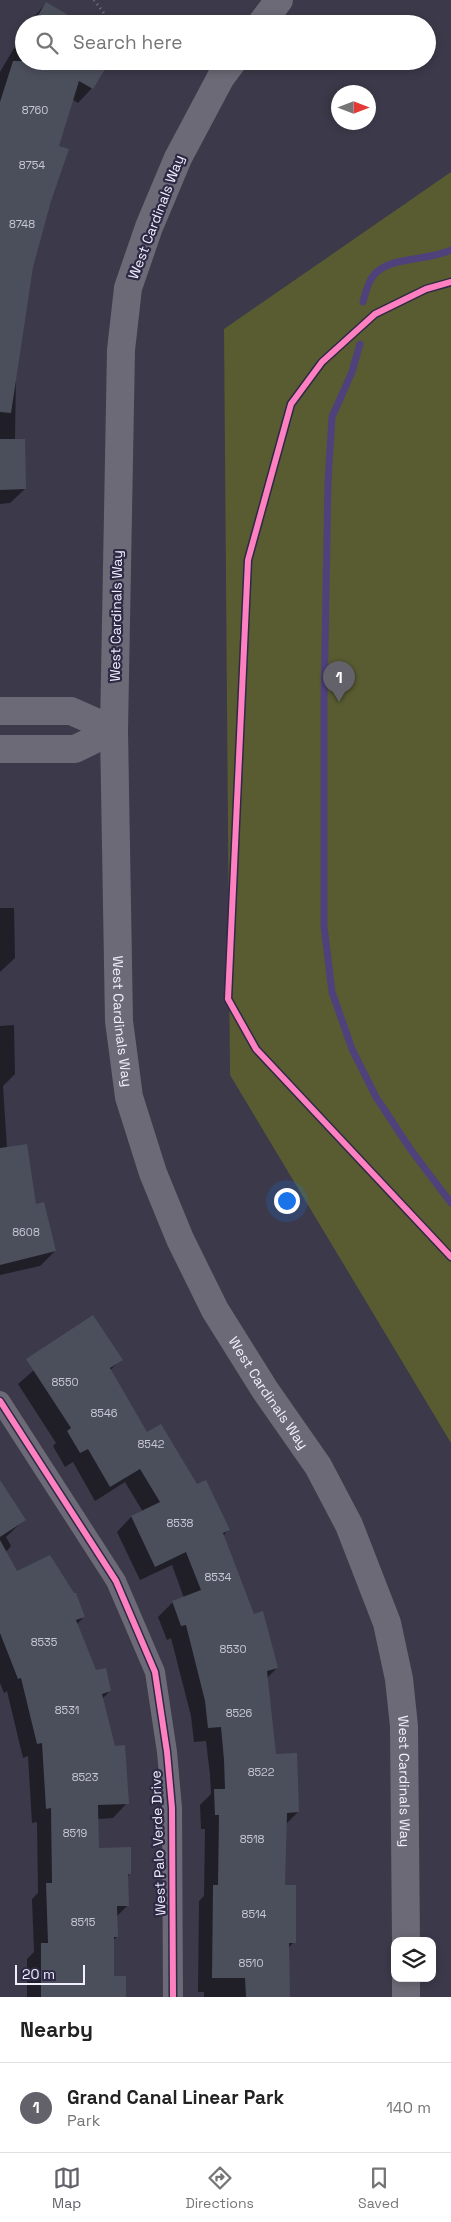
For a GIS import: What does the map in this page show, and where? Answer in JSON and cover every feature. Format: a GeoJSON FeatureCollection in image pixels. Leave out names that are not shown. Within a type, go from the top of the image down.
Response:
{"type":"FeatureCollection","features":[{"type":"Feature","properties":{"kind":"main road"},"geometry":{"type":"LineString","coordinates":[[268,15],[279,0]]}},
{"type":"Feature","properties":{"kind":"main road","name":"West Cardinals Way"},"geometry":{"type":"LineString","coordinates":[[226,70],[178,158],[149,227],[128,288],[121,350],[114,730],[119,1021],[130,1096],[153,1173],[180,1239],[215,1310],[265,1390],[318,1466],[349,1525],[388,1623],[399,1679],[404,1726],[406,1937]]}},
{"type":"Feature","properties":{"kind":"main road"},"geometry":{"type":"LineString","coordinates":[[0,711],[71,711],[114,730]]}},
{"type":"Feature","properties":{"kind":"main road"},"geometry":{"type":"LineString","coordinates":[[0,749],[75,749],[114,730]]}},
{"type":"Feature","properties":{"kind":"main road"},"geometry":{"type":"LineString","coordinates":[[406,1982],[406,1997]]}},
{"type":"Feature","properties":{"kind":"street","name":"West Palo Verde Drive"},"geometry":{"type":"LineString","coordinates":[[0,1401],[116,1581],[155,1672],[167,1752],[172,1808],[173,1997]]}},
{"type":"Feature","properties":{"kind":"path"},"geometry":{"type":"LineString","coordinates":[[94,0],[105,15]]}},
{"type":"Feature","properties":{"kind":"green space"},"geometry":{"type":"Polygon","coordinates":[[[451,172],[451,1443],[230,1075],[224,329],[451,172]]]}},
{"type":"Feature","properties":{"kind":"building"},"geometry":{"type":"Polygon","coordinates":[[[46,2],[68,15],[38,15],[46,2]]]}},
{"type":"Feature","properties":{"kind":"building"},"geometry":{"type":"Polygon","coordinates":[[[13,61],[15,61],[15,70],[105,70],[93,89],[79,81],[59,146],[69,149],[51,201],[33,267],[11,413],[0,412],[0,102],[13,61]]]}},
{"type":"Feature","properties":{"kind":"building"},"geometry":{"type":"Polygon","coordinates":[[[0,439],[25,439],[26,489],[0,490],[0,439]]]}},
{"type":"Feature","properties":{"kind":"building"},"geometry":{"type":"Polygon","coordinates":[[[27,1144],[36,1204],[44,1202],[56,1251],[0,1265],[0,1148],[27,1144]]]}},
{"type":"Feature","properties":{"kind":"building"},"geometry":{"type":"Polygon","coordinates":[[[93,1315],[123,1360],[110,1368],[147,1432],[161,1424],[197,1484],[206,1480],[230,1530],[223,1533],[254,1614],[263,1611],[278,1668],[267,1671],[276,1754],[297,1753],[299,1812],[287,1813],[285,1885],[296,1885],[296,1943],[289,1943],[290,1997],[246,1997],[245,1978],[212,1978],[213,1885],[218,1885],[219,1815],[215,1815],[214,1789],[225,1789],[224,1760],[221,1727],[208,1728],[205,1701],[186,1625],[181,1626],[172,1601],[201,1590],[186,1552],[155,1567],[131,1516],[160,1502],[140,1469],[110,1487],[88,1449],[80,1453],[67,1431],[71,1428],[26,1359],[93,1315]]]}},
{"type":"Feature","properties":{"kind":"building"},"geometry":{"type":"Polygon","coordinates":[[[0,1480],[26,1520],[0,1537],[0,1480]]]}},
{"type":"Feature","properties":{"kind":"building"},"geometry":{"type":"Polygon","coordinates":[[[0,1540],[17,1571],[50,1555],[74,1593],[76,1593],[85,1617],[76,1620],[96,1670],[106,1668],[111,1691],[102,1694],[115,1746],[125,1745],[129,1804],[98,1805],[99,1848],[131,1847],[131,1874],[128,1874],[129,1906],[117,1906],[118,1937],[114,1937],[114,1976],[126,1976],[126,1997],[41,1997],[41,1943],[48,1943],[46,1883],[52,1883],[51,1808],[46,1809],[42,1743],[37,1744],[21,1678],[18,1679],[0,1633],[0,1540]]]}},
{"type":"Feature","properties":{"kind":"waterway"},"geometry":{"type":"LineString","coordinates":[[363,302],[371,279],[377,271],[396,262],[441,254],[451,250]]}},
{"type":"Feature","properties":{"kind":"waterway"},"geometry":{"type":"LineString","coordinates":[[360,344],[352,372],[332,417],[328,482],[324,701],[324,926],[332,992],[352,1049],[376,1097],[411,1150],[451,1203]]}},
{"type":"Feature","properties":{"kind":"cycle path"},"geometry":{"type":"LineString","coordinates":[[451,282],[426,289],[375,314],[322,362],[291,404],[248,560],[228,999],[256,1049],[451,1257]]}},
{"type":"Feature","properties":{"kind":"cycle path"},"geometry":{"type":"LineString","coordinates":[[0,1401],[116,1581],[155,1672],[167,1752],[172,1808],[173,1997]]}},
{"type":"Feature","properties":{"kind":"place","name":"Grand Canal Linear Park"},"geometry":{"type":"Point","coordinates":[339,702]}}]}
